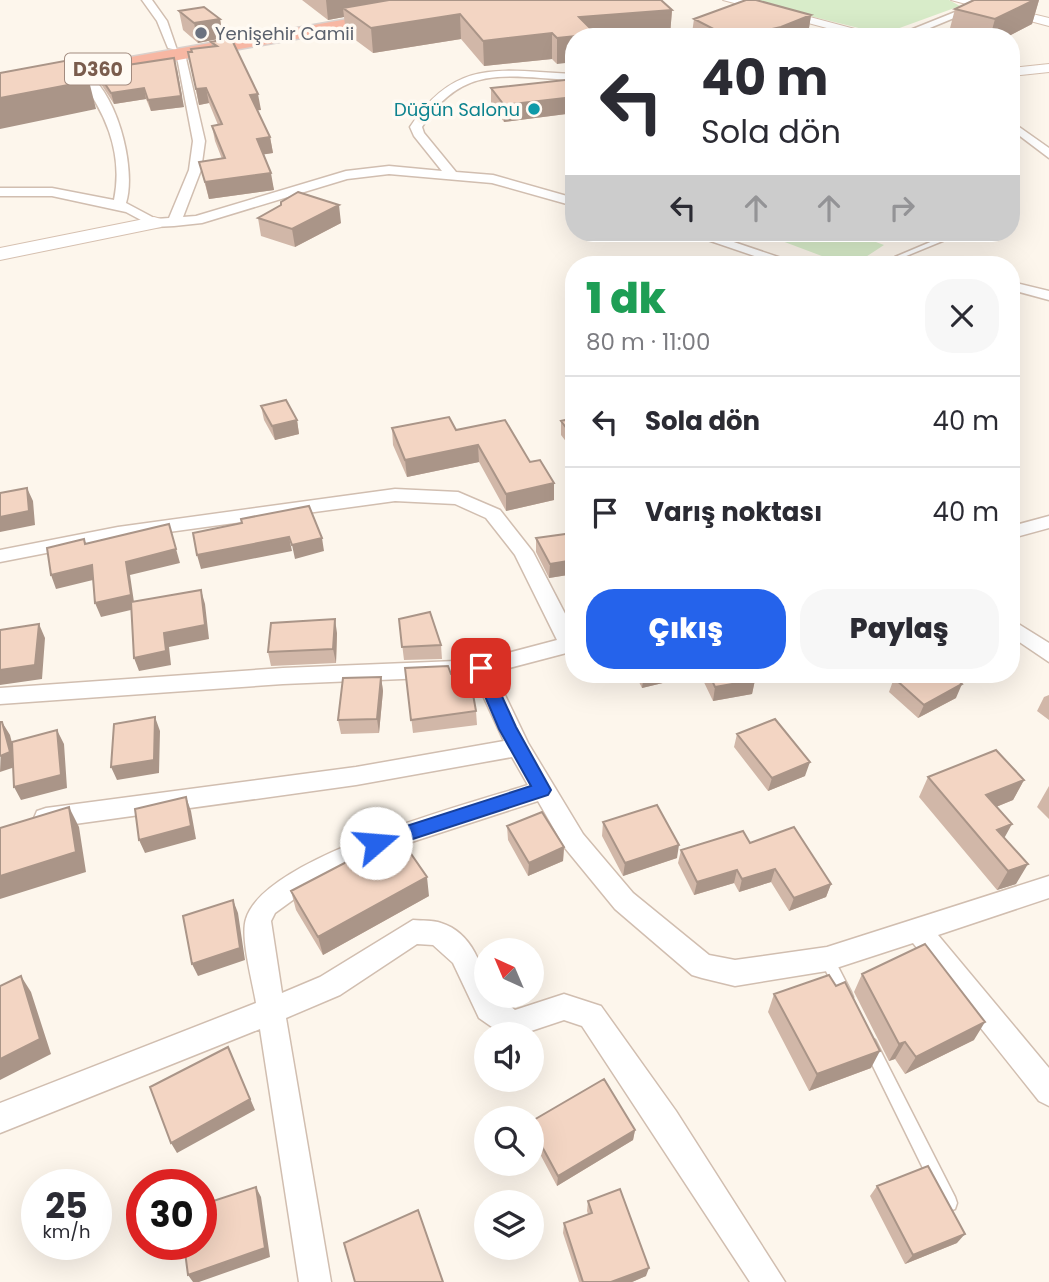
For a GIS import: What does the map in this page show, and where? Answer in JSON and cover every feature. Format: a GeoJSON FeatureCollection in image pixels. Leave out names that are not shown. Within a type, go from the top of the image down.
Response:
{"type":"FeatureCollection","features":[{"type":"Feature","properties":{"kind":"highway","name":"D360"},"geometry":{"type":"LineString","coordinates":[[355,20],[442,0]]}},
{"type":"Feature","properties":{"kind":"highway","name":"D360"},"geometry":{"type":"LineString","coordinates":[[0,79],[485,0]]}},
{"type":"Feature","properties":{"kind":"highway","name":"D360"},"geometry":{"type":"LineString","coordinates":[[0,86],[185,50]]}},
{"type":"Feature","properties":{"kind":"street"},"geometry":{"type":"LineString","coordinates":[[146,0],[185,50],[199,141],[195,170],[174,222]]}},
{"type":"Feature","properties":{"kind":"street"},"geometry":{"type":"LineString","coordinates":[[730,0],[842,28]]}},
{"type":"Feature","properties":{"kind":"street"},"geometry":{"type":"LineString","coordinates":[[958,0],[1049,22]]}},
{"type":"Feature","properties":{"kind":"street"},"geometry":{"type":"LineString","coordinates":[[921,28],[980,5]]}},
{"type":"Feature","properties":{"kind":"street"},"geometry":{"type":"LineString","coordinates":[[1020,71],[1049,68]]}},
{"type":"Feature","properties":{"kind":"street"},"geometry":{"type":"LineString","coordinates":[[80,72],[107,106],[119,136],[123,193],[119,205]]}},
{"type":"Feature","properties":{"kind":"street"},"geometry":{"type":"LineString","coordinates":[[450,174],[418,134],[416,127],[436,95],[471,77],[565,77]]}},
{"type":"Feature","properties":{"kind":"street"},"geometry":{"type":"LineString","coordinates":[[1020,131],[1049,154]]}},
{"type":"Feature","properties":{"kind":"street"},"geometry":{"type":"LineString","coordinates":[[0,254],[154,223],[197,220],[346,175],[389,170],[493,179],[565,199]]}},
{"type":"Feature","properties":{"kind":"street"},"geometry":{"type":"LineString","coordinates":[[0,192],[52,192],[119,205],[154,223]]}},
{"type":"Feature","properties":{"kind":"street"},"geometry":{"type":"LineString","coordinates":[[722,242],[767,256]]}},
{"type":"Feature","properties":{"kind":"street"},"geometry":{"type":"LineString","coordinates":[[1020,288],[1049,296]]}},
{"type":"Feature","properties":{"kind":"street"},"geometry":{"type":"LineString","coordinates":[[0,556],[118,533],[395,495],[457,498],[493,514],[523,552],[565,630]]}},
{"type":"Feature","properties":{"kind":"street"},"geometry":{"type":"LineString","coordinates":[[1020,530],[1049,522]]}},
{"type":"Feature","properties":{"kind":"street"},"geometry":{"type":"LineString","coordinates":[[1020,633],[1049,654]]}},
{"type":"Feature","properties":{"kind":"street"},"geometry":{"type":"LineString","coordinates":[[0,696],[283,676],[481,668],[565,645]]}},
{"type":"Feature","properties":{"kind":"street"},"geometry":{"type":"LineString","coordinates":[[481,668],[518,747],[574,841],[624,901],[702,967],[735,974],[827,958],[1049,887]]}},
{"type":"Feature","properties":{"kind":"street"},"geometry":{"type":"LineString","coordinates":[[31,820],[356,776],[518,747]]}},
{"type":"Feature","properties":{"kind":"street"},"geometry":{"type":"LineString","coordinates":[[315,1282],[258,921],[266,905],[288,889],[376,843],[542,790]]}},
{"type":"Feature","properties":{"kind":"street"},"geometry":{"type":"LineString","coordinates":[[918,930],[1049,1091]]}},
{"type":"Feature","properties":{"kind":"street"},"geometry":{"type":"LineString","coordinates":[[0,1118],[330,986],[413,932],[439,934],[462,954],[489,1009],[512,1024],[564,1007],[591,1015],[665,1122],[769,1282]]}},
{"type":"Feature","properties":{"kind":"lane"},"geometry":{"type":"LineString","coordinates":[[907,256],[937,242]]}},
{"type":"Feature","properties":{"kind":"lane"},"geometry":{"type":"LineString","coordinates":[[827,958],[851,1007]]}},
{"type":"Feature","properties":{"kind":"lane"},"geometry":{"type":"LineString","coordinates":[[863,1032],[950,1203]]}},
{"type":"Feature","properties":{"kind":"green space"},"geometry":{"type":"Polygon","coordinates":[[[745,0],[949,0],[960,6],[900,28],[859,28],[745,0]]]}},
{"type":"Feature","properties":{"kind":"green space"},"geometry":{"type":"Polygon","coordinates":[[[785,242],[876,242],[884,245],[867,256],[822,256],[785,242]]]}},
{"type":"Feature","properties":{"kind":"building"},"geometry":{"type":"Polygon","coordinates":[[[389,0],[661,0],[672,10],[579,17],[590,28],[565,28],[565,37],[557,38],[552,33],[483,41],[460,14],[371,28],[343,8],[389,0]]]}},
{"type":"Feature","properties":{"kind":"building"},"geometry":{"type":"Polygon","coordinates":[[[746,0],[756,0],[811,15],[777,28],[712,28],[694,19],[746,0]]]}},
{"type":"Feature","properties":{"kind":"building"},"geometry":{"type":"Polygon","coordinates":[[[974,0],[1034,0],[995,19],[955,9],[974,0]]]}},
{"type":"Feature","properties":{"kind":"building"},"geometry":{"type":"Polygon","coordinates":[[[204,7],[220,19],[194,23],[179,11],[204,7]]]}},
{"type":"Feature","properties":{"kind":"building"},"geometry":{"type":"Polygon","coordinates":[[[231,38],[258,94],[250,95],[270,137],[257,139],[271,173],[205,182],[199,162],[225,158],[212,126],[222,124],[206,88],[196,89],[188,52],[192,52],[191,49],[217,46],[211,42],[231,38]]]}},
{"type":"Feature","properties":{"kind":"building"},"geometry":{"type":"Polygon","coordinates":[[[174,58],[181,96],[148,100],[144,88],[111,93],[98,73],[103,72],[101,69],[174,58]]]}},
{"type":"Feature","properties":{"kind":"building"},"geometry":{"type":"Polygon","coordinates":[[[75,59],[89,81],[0,98],[0,73],[75,59]]]}},
{"type":"Feature","properties":{"kind":"building"},"geometry":{"type":"Polygon","coordinates":[[[565,80],[565,98],[504,105],[491,88],[565,80]]]}},
{"type":"Feature","properties":{"kind":"building"},"geometry":{"type":"Polygon","coordinates":[[[298,192],[339,205],[292,229],[258,218],[281,205],[281,202],[298,192]]]}},
{"type":"Feature","properties":{"kind":"building"},"geometry":{"type":"Polygon","coordinates":[[[286,400],[297,420],[272,426],[261,406],[286,400]]]}},
{"type":"Feature","properties":{"kind":"building"},"geometry":{"type":"Polygon","coordinates":[[[449,417],[456,430],[505,420],[530,462],[540,460],[554,483],[506,494],[478,445],[405,460],[392,428],[449,417]]]}},
{"type":"Feature","properties":{"kind":"building"},"geometry":{"type":"Polygon","coordinates":[[[27,488],[29,511],[0,517],[0,493],[27,488]]]}},
{"type":"Feature","properties":{"kind":"building"},"geometry":{"type":"Polygon","coordinates":[[[309,506],[322,538],[292,545],[289,537],[197,555],[193,533],[242,523],[241,519],[309,506]]]}},
{"type":"Feature","properties":{"kind":"building"},"geometry":{"type":"Polygon","coordinates":[[[169,524],[176,549],[126,562],[131,595],[95,603],[92,565],[51,575],[47,548],[84,539],[85,544],[169,524]]]}},
{"type":"Feature","properties":{"kind":"building"},"geometry":{"type":"Polygon","coordinates":[[[565,534],[565,562],[550,564],[536,538],[565,534]]]}},
{"type":"Feature","properties":{"kind":"building"},"geometry":{"type":"Polygon","coordinates":[[[201,590],[205,625],[164,633],[166,651],[134,658],[131,602],[201,590]]]}},
{"type":"Feature","properties":{"kind":"building"},"geometry":{"type":"Polygon","coordinates":[[[430,612],[441,645],[402,647],[399,619],[430,612]]]}},
{"type":"Feature","properties":{"kind":"building"},"geometry":{"type":"Polygon","coordinates":[[[335,619],[333,649],[268,652],[271,623],[335,619]]]}},
{"type":"Feature","properties":{"kind":"building"},"geometry":{"type":"Polygon","coordinates":[[[39,624],[35,665],[0,670],[0,630],[39,624]]]}},
{"type":"Feature","properties":{"kind":"building"},"geometry":{"type":"Polygon","coordinates":[[[448,666],[451,674],[469,672],[476,711],[411,720],[405,668],[448,666]]]}},
{"type":"Feature","properties":{"kind":"building"},"geometry":{"type":"Polygon","coordinates":[[[381,677],[377,719],[338,720],[343,678],[381,677]]]}},
{"type":"Feature","properties":{"kind":"building"},"geometry":{"type":"Polygon","coordinates":[[[713,683],[738,683],[715,687],[713,683]]]}},
{"type":"Feature","properties":{"kind":"building"},"geometry":{"type":"Polygon","coordinates":[[[900,683],[962,684],[924,705],[900,683]]]}},
{"type":"Feature","properties":{"kind":"building"},"geometry":{"type":"Polygon","coordinates":[[[155,717],[154,760],[111,767],[114,724],[155,717]]]}},
{"type":"Feature","properties":{"kind":"building"},"geometry":{"type":"Polygon","coordinates":[[[775,719],[810,762],[772,778],[737,734],[775,719]]]}},
{"type":"Feature","properties":{"kind":"building"},"geometry":{"type":"Polygon","coordinates":[[[0,722],[10,752],[0,756],[0,722]]]}},
{"type":"Feature","properties":{"kind":"building"},"geometry":{"type":"Polygon","coordinates":[[[57,730],[61,775],[14,787],[12,742],[57,730]]]}},
{"type":"Feature","properties":{"kind":"building"},"geometry":{"type":"Polygon","coordinates":[[[996,750],[1024,780],[986,795],[1012,824],[997,830],[1028,864],[1008,871],[928,777],[996,750]]]}},
{"type":"Feature","properties":{"kind":"building"},"geometry":{"type":"Polygon","coordinates":[[[186,797],[191,826],[139,840],[135,809],[186,797]]]}},
{"type":"Feature","properties":{"kind":"building"},"geometry":{"type":"Polygon","coordinates":[[[657,805],[679,845],[625,863],[603,822],[657,805]]]}},
{"type":"Feature","properties":{"kind":"building"},"geometry":{"type":"Polygon","coordinates":[[[69,807],[76,852],[0,876],[0,828],[69,807]]]}},
{"type":"Feature","properties":{"kind":"building"},"geometry":{"type":"Polygon","coordinates":[[[542,812],[564,847],[529,863],[507,826],[542,812]]]}},
{"type":"Feature","properties":{"kind":"building"},"geometry":{"type":"Polygon","coordinates":[[[794,827],[831,884],[794,898],[775,869],[742,879],[737,870],[697,882],[681,850],[743,831],[750,843],[794,827]]]}},
{"type":"Feature","properties":{"kind":"building"},"geometry":{"type":"Polygon","coordinates":[[[398,835],[427,877],[318,937],[291,891],[398,835]]]}},
{"type":"Feature","properties":{"kind":"building"},"geometry":{"type":"Polygon","coordinates":[[[233,900],[240,948],[192,964],[183,916],[233,900]]]}},
{"type":"Feature","properties":{"kind":"building"},"geometry":{"type":"Polygon","coordinates":[[[925,944],[985,1022],[916,1057],[905,1042],[899,1044],[862,974],[925,944]]]}},
{"type":"Feature","properties":{"kind":"building"},"geometry":{"type":"Polygon","coordinates":[[[829,975],[836,986],[845,982],[880,1051],[817,1074],[774,994],[829,975]]]}},
{"type":"Feature","properties":{"kind":"building"},"geometry":{"type":"Polygon","coordinates":[[[21,976],[40,1039],[0,1059],[0,986],[21,976]]]}},
{"type":"Feature","properties":{"kind":"building"},"geometry":{"type":"Polygon","coordinates":[[[228,1047],[250,1099],[171,1143],[150,1087],[228,1047]]]}},
{"type":"Feature","properties":{"kind":"building"},"geometry":{"type":"Polygon","coordinates":[[[604,1079],[635,1130],[558,1176],[544,1150],[544,1114],[604,1079]]]}},
{"type":"Feature","properties":{"kind":"building"},"geometry":{"type":"Polygon","coordinates":[[[928,1166],[965,1234],[913,1255],[877,1186],[928,1166]]]}},
{"type":"Feature","properties":{"kind":"building"},"geometry":{"type":"Polygon","coordinates":[[[256,1187],[265,1248],[188,1275],[186,1260],[217,1260],[217,1200],[256,1187]]]}},
{"type":"Feature","properties":{"kind":"building"},"geometry":{"type":"Polygon","coordinates":[[[620,1189],[649,1268],[611,1282],[583,1282],[564,1223],[592,1213],[588,1201],[620,1189]]]}},
{"type":"Feature","properties":{"kind":"building"},"geometry":{"type":"Polygon","coordinates":[[[418,1210],[443,1282],[355,1282],[344,1243],[418,1210]]]}},
{"type":"Feature","properties":{"kind":"place","name":"Yenişehir Camii"},"geometry":{"type":"Point","coordinates":[201,33]}},
{"type":"Feature","properties":{"kind":"place","name":"Düğün Salonu"},"geometry":{"type":"Point","coordinates":[534,109]}},
{"type":"Feature","properties":{"kind":"route"},"geometry":{"type":"LineString","coordinates":[[376,843],[542,790],[508,729],[481,668]]}}]}
